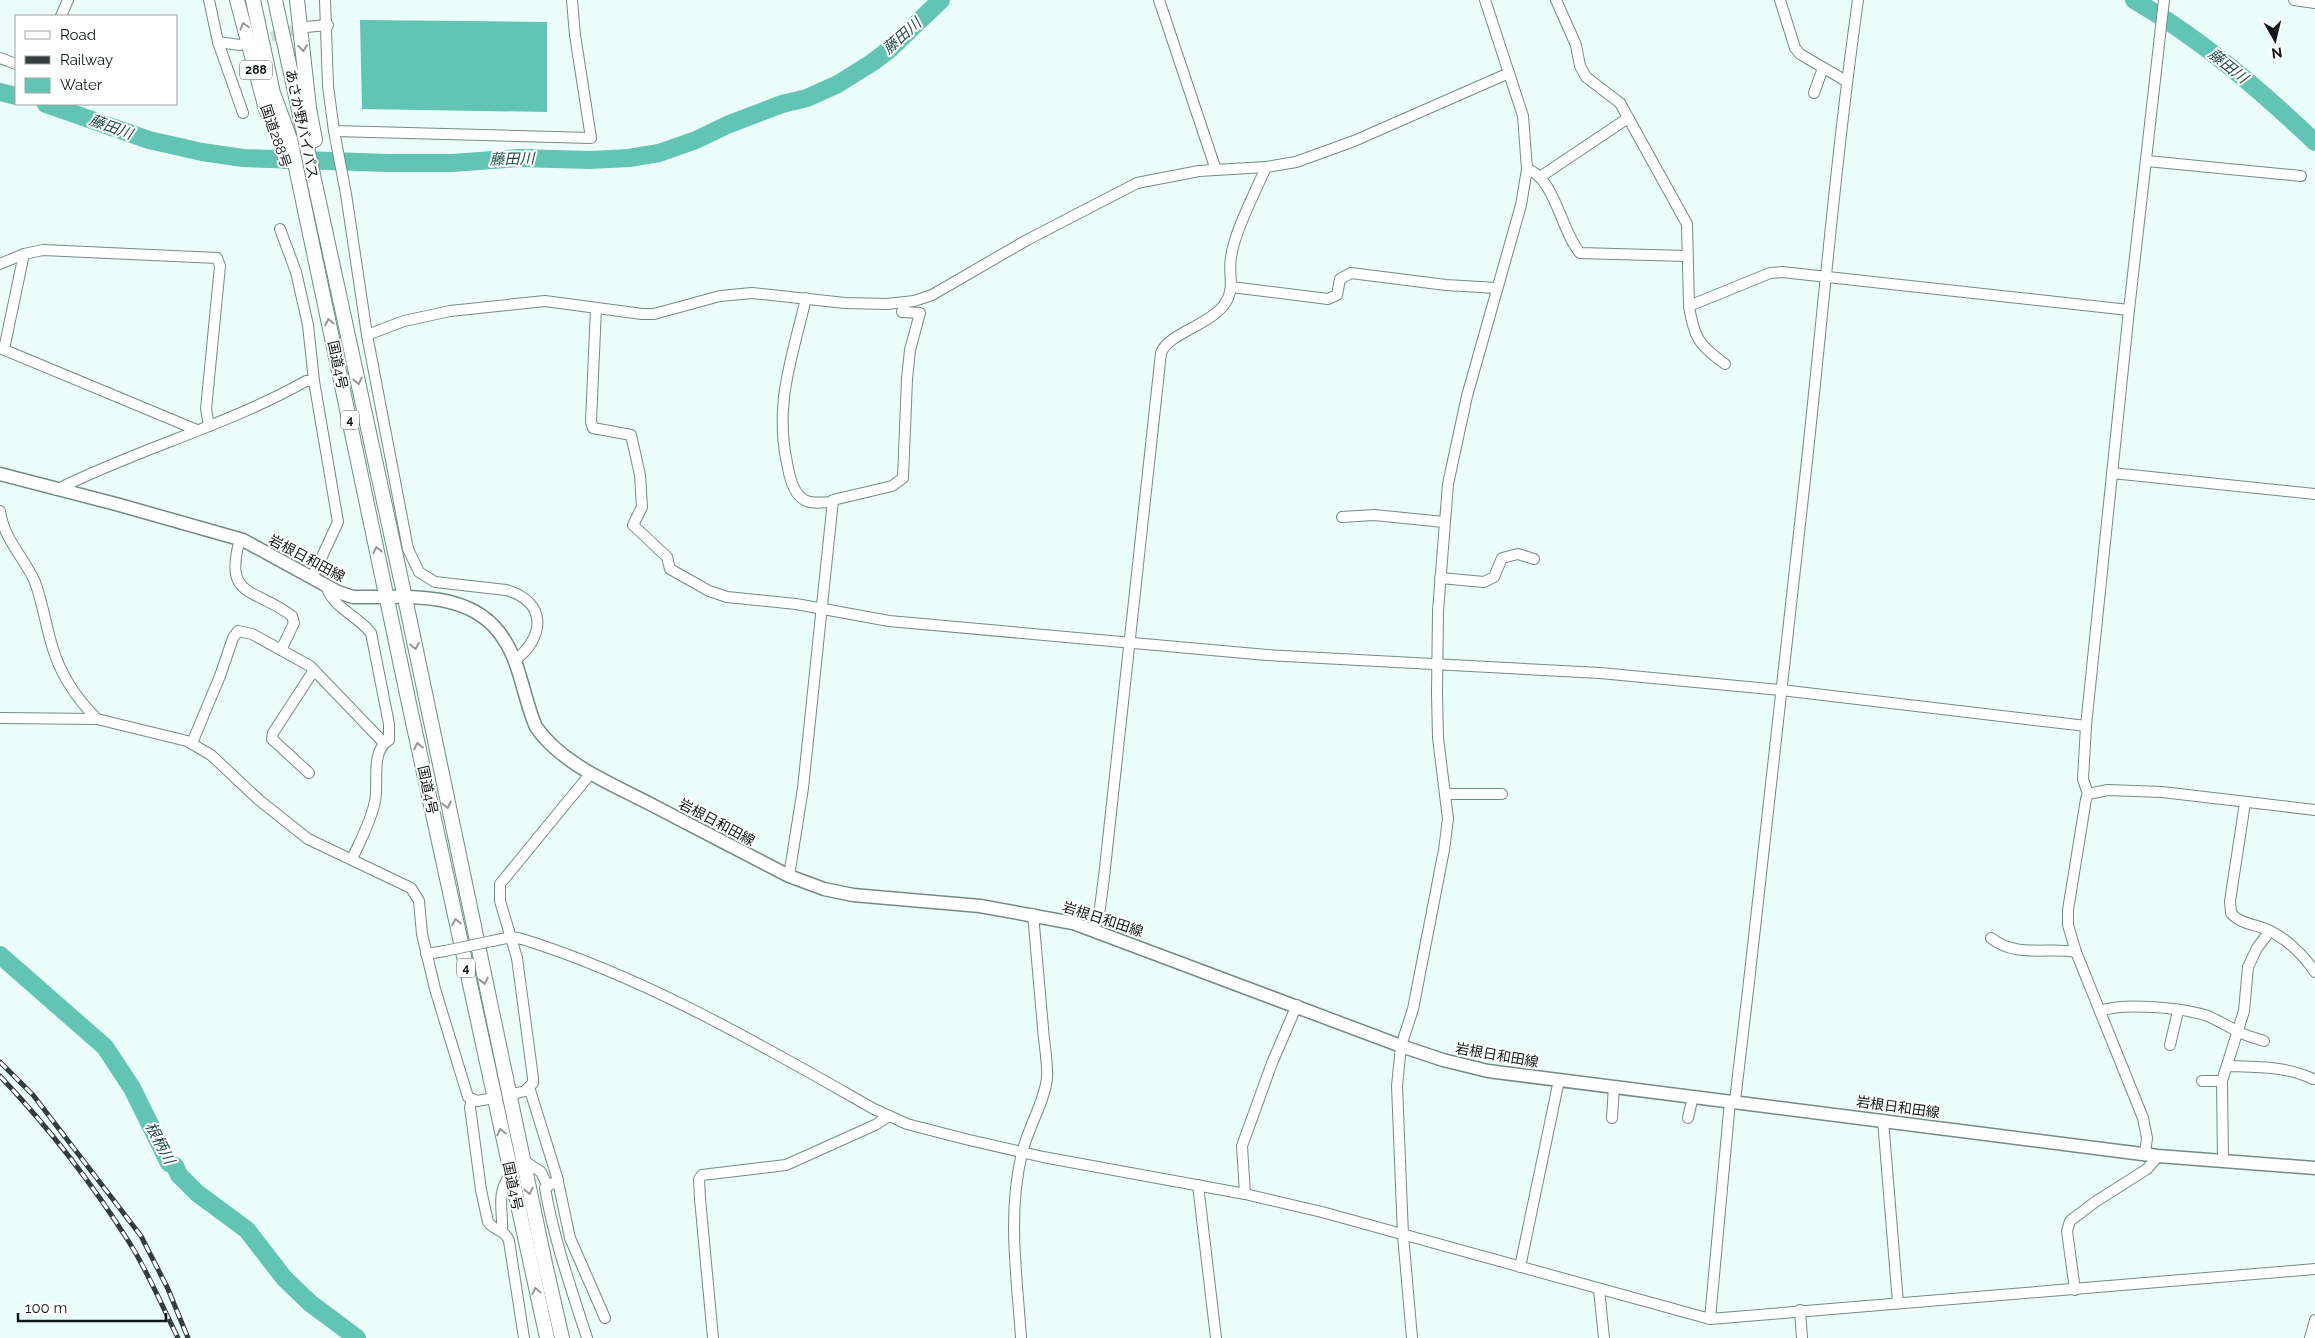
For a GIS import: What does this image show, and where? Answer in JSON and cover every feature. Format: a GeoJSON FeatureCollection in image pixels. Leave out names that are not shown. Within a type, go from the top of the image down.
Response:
{"type":"FeatureCollection","features":[{"type":"Feature","properties":{"kind":"highway","name":"国道288号"},"geometry":{"type":"LineString","coordinates":[[236,0],[266,109],[285,139],[312,242]]}},
{"type":"Feature","properties":{"kind":"highway","name":"あさか野バイパス"},"geometry":{"type":"LineString","coordinates":[[253,0],[285,139]]}},
{"type":"Feature","properties":{"kind":"highway","name":"あさか野バイパス"},"geometry":{"type":"LineString","coordinates":[[275,0],[310,138]]}},
{"type":"Feature","properties":{"kind":"highway"},"geometry":{"type":"LineString","coordinates":[[297,0],[309,108],[310,138]]}},
{"type":"Feature","properties":{"kind":"highway","name":"国道4号"},"geometry":{"type":"LineString","coordinates":[[310,138],[321,192],[329,248],[405,598],[522,1160],[562,1338]]}},
{"type":"Feature","properties":{"kind":"highway","name":"国道4号"},"geometry":{"type":"LineString","coordinates":[[312,242],[510,1175],[547,1338]]}},
{"type":"Feature","properties":{"kind":"main road","name":"岩根日和田線"},"geometry":{"type":"LineString","coordinates":[[0,474],[240,539],[353,598],[450,600],[470,608],[494,627],[506,641],[527,706],[540,733],[559,752],[591,773],[789,876],[824,889],[853,895],[980,906],[1033,914],[1073,923],[1297,1005],[1401,1046],[1470,1067],[2151,1155],[2315,1168]]}},
{"type":"Feature","properties":{"kind":"street"},"geometry":{"type":"LineString","coordinates":[[61,15],[68,0]]}},
{"type":"Feature","properties":{"kind":"street"},"geometry":{"type":"LineString","coordinates":[[208,0],[218,42],[243,113]]}},
{"type":"Feature","properties":{"kind":"street"},"geometry":{"type":"LineString","coordinates":[[326,0],[328,86],[335,135],[346,194],[367,335],[408,549],[416,567],[435,582],[506,590],[528,600],[535,610],[538,629],[531,645],[514,661]]}},
{"type":"Feature","properties":{"kind":"street"},"geometry":{"type":"LineString","coordinates":[[335,135],[591,138],[575,35],[572,0]]}},
{"type":"Feature","properties":{"kind":"street"},"geometry":{"type":"LineString","coordinates":[[1160,0],[1216,170]]}},
{"type":"Feature","properties":{"kind":"street"},"geometry":{"type":"LineString","coordinates":[[1412,1338],[1403,1235],[1397,1107],[1401,1046],[1413,1009],[1444,850],[1448,819],[1438,738],[1440,578],[1444,522],[1448,484],[1462,415],[1521,205],[1527,169],[1523,116],[1485,0]]}},
{"type":"Feature","properties":{"kind":"street"},"geometry":{"type":"LineString","coordinates":[[1556,0],[1576,45],[1582,72],[1586,77],[1616,98],[1687,224],[1686,256],[1689,306],[1695,335],[1704,348],[1725,364]]}},
{"type":"Feature","properties":{"kind":"street"},"geometry":{"type":"LineString","coordinates":[[1780,0],[1795,48],[1800,54],[1846,81]]}},
{"type":"Feature","properties":{"kind":"street"},"geometry":{"type":"LineString","coordinates":[[1710,1319],[1732,1101],[1765,854],[1806,469],[1824,276],[1846,81],[1858,0]]}},
{"type":"Feature","properties":{"kind":"street"},"geometry":{"type":"LineString","coordinates":[[2076,1290],[2067,1231],[2070,1221],[2095,1202],[2141,1173],[2151,1155],[2143,1118],[2076,952],[2069,930],[2068,910],[2079,831],[2088,794],[2083,779],[2086,726],[2129,310],[2164,0]]}},
{"type":"Feature","properties":{"kind":"street"},"geometry":{"type":"LineString","coordinates":[[2294,0],[2315,2]]}},
{"type":"Feature","properties":{"kind":"street"},"geometry":{"type":"LineString","coordinates":[[306,27],[328,25]]}},
{"type":"Feature","properties":{"kind":"street"},"geometry":{"type":"LineString","coordinates":[[218,42],[240,45]]}},
{"type":"Feature","properties":{"kind":"street"},"geometry":{"type":"LineString","coordinates":[[0,58],[15,64]]}},
{"type":"Feature","properties":{"kind":"street"},"geometry":{"type":"LineString","coordinates":[[1814,93],[1823,68]]}},
{"type":"Feature","properties":{"kind":"street"},"geometry":{"type":"LineString","coordinates":[[367,335],[404,321],[450,310],[545,301],[627,314],[654,314],[734,294],[752,293],[845,303],[905,303],[932,295],[1122,189],[1160,177],[1216,170],[1266,167],[1296,162],[1331,150],[1509,72]]}},
{"type":"Feature","properties":{"kind":"street"},"geometry":{"type":"LineString","coordinates":[[1540,177],[1628,118]]}},
{"type":"Feature","properties":{"kind":"street"},"geometry":{"type":"LineString","coordinates":[[2147,161],[2301,176]]}},
{"type":"Feature","properties":{"kind":"street"},"geometry":{"type":"LineString","coordinates":[[1094,930],[1099,914],[1104,878],[1160,353],[1168,341],[1188,332],[1224,305],[1230,295],[1231,257],[1266,167]]}},
{"type":"Feature","properties":{"kind":"street"},"geometry":{"type":"LineString","coordinates":[[1527,169],[1534,171],[1548,189],[1569,238],[1580,253],[1686,256]]}},
{"type":"Feature","properties":{"kind":"street"},"geometry":{"type":"LineString","coordinates":[[280,229],[296,272],[308,325],[314,381],[338,522],[312,578]]}},
{"type":"Feature","properties":{"kind":"street"},"geometry":{"type":"LineString","coordinates":[[0,264],[24,254],[43,250],[67,249],[217,258],[220,266],[206,409],[209,426]]}},
{"type":"Feature","properties":{"kind":"street"},"geometry":{"type":"LineString","coordinates":[[24,254],[2,348],[197,430]]}},
{"type":"Feature","properties":{"kind":"street"},"geometry":{"type":"LineString","coordinates":[[1231,287],[1328,299],[1337,294],[1340,280],[1351,273],[1446,286],[1497,288]]}},
{"type":"Feature","properties":{"kind":"street"},"geometry":{"type":"LineString","coordinates":[[1689,306],[1770,273],[1824,276],[2129,310]]}},
{"type":"Feature","properties":{"kind":"street"},"geometry":{"type":"LineString","coordinates":[[806,298],[783,394],[782,435],[790,476],[800,497],[810,502],[833,502]]}},
{"type":"Feature","properties":{"kind":"street"},"geometry":{"type":"LineString","coordinates":[[789,876],[803,788],[833,502],[836,498],[842,496],[892,486],[903,478],[907,379],[910,350],[920,313],[902,312],[905,303]]}},
{"type":"Feature","properties":{"kind":"street"},"geometry":{"type":"LineString","coordinates":[[596,308],[591,422],[593,428],[631,435],[640,475],[642,507],[633,525],[667,556],[670,569],[709,592],[728,597],[796,604],[890,621],[1267,655],[1600,673],[1781,690],[2086,726]]}},
{"type":"Feature","properties":{"kind":"street"},"geometry":{"type":"LineString","coordinates":[[56,490],[92,472],[251,410],[306,382],[314,381]]}},
{"type":"Feature","properties":{"kind":"street"},"geometry":{"type":"LineString","coordinates":[[2112,474],[2315,494]]}},
{"type":"Feature","properties":{"kind":"street"},"geometry":{"type":"LineString","coordinates":[[0,511],[6,536],[35,584],[53,650],[63,672],[81,703],[97,719]]}},
{"type":"Feature","properties":{"kind":"street"},"geometry":{"type":"LineString","coordinates":[[1342,517],[1374,515],[1444,522]]}},
{"type":"Feature","properties":{"kind":"street"},"geometry":{"type":"LineString","coordinates":[[240,539],[234,561],[234,576],[240,585],[292,616],[294,623],[280,650]]}},
{"type":"Feature","properties":{"kind":"street"},"geometry":{"type":"LineString","coordinates":[[1440,578],[1484,582],[1494,577],[1502,558],[1518,554],[1534,559]]}},
{"type":"Feature","properties":{"kind":"street"},"geometry":{"type":"LineString","coordinates":[[326,585],[328,595],[363,623],[371,633],[389,724],[389,740],[379,750],[375,801],[372,813],[352,859]]}},
{"type":"Feature","properties":{"kind":"street"},"geometry":{"type":"LineString","coordinates":[[192,743],[235,634],[238,631],[252,634],[314,670],[384,743]]}},
{"type":"Feature","properties":{"kind":"street"},"geometry":{"type":"LineString","coordinates":[[309,773],[272,739],[273,733],[314,670]]}},
{"type":"Feature","properties":{"kind":"street"},"geometry":{"type":"LineString","coordinates":[[0,718],[97,719],[192,743],[211,755],[259,800],[308,839],[399,881],[417,894],[426,954],[434,989],[466,1092],[472,1100]]}},
{"type":"Feature","properties":{"kind":"street"},"geometry":{"type":"LineString","coordinates":[[509,1095],[525,1091],[533,1084],[533,1078],[512,937],[500,901],[500,884],[591,773]]}},
{"type":"Feature","properties":{"kind":"street"},"geometry":{"type":"LineString","coordinates":[[2088,794],[2108,790],[2162,792],[2315,810]]}},
{"type":"Feature","properties":{"kind":"street"},"geometry":{"type":"LineString","coordinates":[[1445,794],[1502,794]]}},
{"type":"Feature","properties":{"kind":"street"},"geometry":{"type":"LineString","coordinates":[[2245,803],[2230,909],[2237,919],[2270,931],[2299,952],[2315,972]]}},
{"type":"Feature","properties":{"kind":"street"},"geometry":{"type":"LineString","coordinates":[[1022,1338],[1012,1223],[1013,1203],[1022,1152],[1029,1136],[1031,1123],[1038,1111],[1047,1077],[1033,914]]}},
{"type":"Feature","properties":{"kind":"street"},"geometry":{"type":"LineString","coordinates":[[2223,1162],[2222,1081],[2244,1011],[2248,967],[2257,948],[2270,931]]}},
{"type":"Feature","properties":{"kind":"street"},"geometry":{"type":"LineString","coordinates":[[426,954],[512,937],[581,959],[663,994],[889,1116],[924,1129],[1022,1152],[1245,1194],[1322,1212],[1710,1319],[1800,1310],[2076,1290],[2315,1269]]}},
{"type":"Feature","properties":{"kind":"street"},"geometry":{"type":"LineString","coordinates":[[1991,938],[2000,946],[2017,949],[2051,952],[2059,949],[2076,952]]}},
{"type":"Feature","properties":{"kind":"street"},"geometry":{"type":"LineString","coordinates":[[1245,1194],[1242,1146],[1272,1063],[1297,1005]]}},
{"type":"Feature","properties":{"kind":"street"},"geometry":{"type":"LineString","coordinates":[[2100,1011],[2114,1007],[2134,1006],[2205,1015],[2234,1028],[2238,1032],[2264,1041]]}},
{"type":"Feature","properties":{"kind":"street"},"geometry":{"type":"LineString","coordinates":[[2170,1045],[2178,1011]]}},
{"type":"Feature","properties":{"kind":"street"},"geometry":{"type":"LineString","coordinates":[[2227,1066],[2274,1068],[2303,1074],[2313,1079]]}},
{"type":"Feature","properties":{"kind":"street"},"geometry":{"type":"LineString","coordinates":[[1520,1267],[1559,1080]]}},
{"type":"Feature","properties":{"kind":"street"},"geometry":{"type":"LineString","coordinates":[[2202,1082],[2222,1081]]}},
{"type":"Feature","properties":{"kind":"street"},"geometry":{"type":"LineString","coordinates":[[1612,1118],[1614,1086]]}},
{"type":"Feature","properties":{"kind":"street"},"geometry":{"type":"LineString","coordinates":[[529,1087],[558,1180],[570,1238],[606,1318]]}},
{"type":"Feature","properties":{"kind":"street"},"geometry":{"type":"LineString","coordinates":[[1688,1118],[1693,1096]]}},
{"type":"Feature","properties":{"kind":"street"},"geometry":{"type":"LineString","coordinates":[[472,1100],[494,1098]]}},
{"type":"Feature","properties":{"kind":"street"},"geometry":{"type":"LineString","coordinates":[[472,1100],[470,1107],[481,1190],[488,1222],[491,1226],[502,1230]]}},
{"type":"Feature","properties":{"kind":"street"},"geometry":{"type":"LineString","coordinates":[[713,1338],[700,1198],[699,1180],[702,1175],[786,1165],[875,1126],[889,1116]]}},
{"type":"Feature","properties":{"kind":"street"},"geometry":{"type":"LineString","coordinates":[[1883,1120],[1898,1303]]}},
{"type":"Feature","properties":{"kind":"street"},"geometry":{"type":"LineString","coordinates":[[522,1160],[541,1172],[547,1185],[545,1188],[554,1234],[587,1338]]}},
{"type":"Feature","properties":{"kind":"street"},"geometry":{"type":"LineString","coordinates":[[510,1175],[504,1184],[500,1196],[502,1230],[509,1241],[524,1338]]}},
{"type":"Feature","properties":{"kind":"street"},"geometry":{"type":"LineString","coordinates":[[547,1185],[558,1180]]}},
{"type":"Feature","properties":{"kind":"street"},"geometry":{"type":"LineString","coordinates":[[1198,1185],[1216,1338]]}},
{"type":"Feature","properties":{"kind":"street"},"geometry":{"type":"LineString","coordinates":[[1599,1289],[1604,1338]]}},
{"type":"Feature","properties":{"kind":"street"},"geometry":{"type":"LineString","coordinates":[[1800,1310],[1802,1338]]}},
{"type":"Feature","properties":{"kind":"street"},"geometry":{"type":"LineString","coordinates":[[2310,1338],[2315,1320]]}},
{"type":"Feature","properties":{"kind":"water"},"geometry":{"type":"Polygon","coordinates":[[[360,20],[547,22],[547,112],[362,109],[360,20]]]}},
{"type":"Feature","properties":{"kind":"waterway","name":"藤田川"},"geometry":{"type":"LineString","coordinates":[[49,105],[149,140],[202,152],[243,158],[388,163],[452,163],[519,158],[590,160],[629,158],[659,153],[696,140],[727,125],[782,104],[807,98],[838,84],[890,49],[941,0]]}},
{"type":"Feature","properties":{"kind":"waterway","name":"藤田川"},"geometry":{"type":"LineString","coordinates":[[2134,0],[2183,31],[2229,66],[2315,142]]}},
{"type":"Feature","properties":{"kind":"waterway","name":"藤田川"},"geometry":{"type":"LineString","coordinates":[[0,92],[15,96]]}},
{"type":"Feature","properties":{"kind":"waterway","name":"根柄川"},"geometry":{"type":"LineString","coordinates":[[0,955],[105,1047],[132,1088],[169,1163],[175,1166],[179,1175],[197,1193],[247,1230],[284,1278],[310,1303],[357,1338]]}},
{"type":"Feature","properties":{"kind":"tunnel"},"geometry":{"type":"LineString","coordinates":[[257,41],[305,27]]}},
{"type":"Feature","properties":{"kind":"railway"},"geometry":{"type":"LineString","coordinates":[[0,1062],[33,1095],[141,1236],[168,1289],[188,1338]]}},
{"type":"Feature","properties":{"kind":"railway"},"geometry":{"type":"LineString","coordinates":[[0,1076],[69,1156],[115,1220],[155,1289],[178,1338]]}}]}
